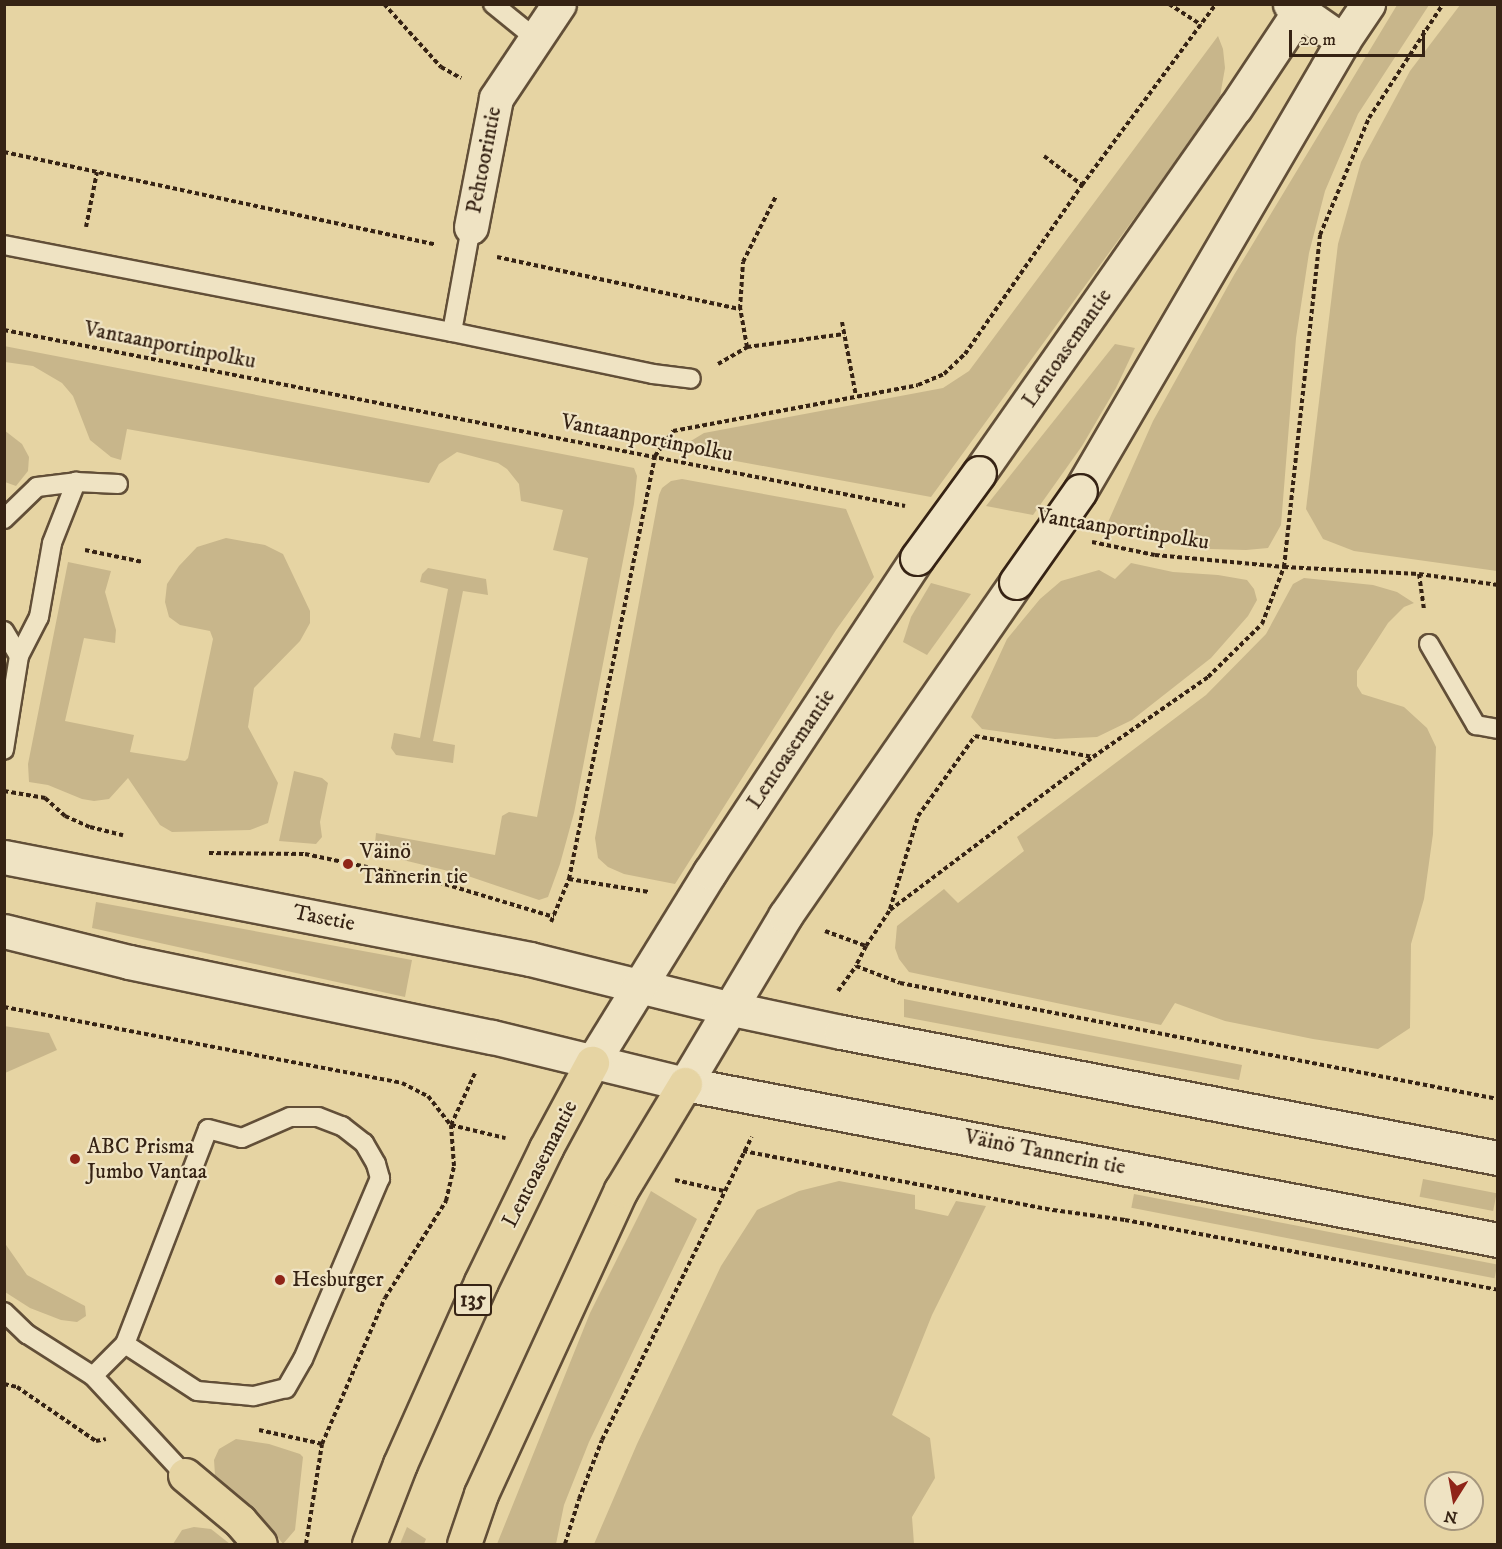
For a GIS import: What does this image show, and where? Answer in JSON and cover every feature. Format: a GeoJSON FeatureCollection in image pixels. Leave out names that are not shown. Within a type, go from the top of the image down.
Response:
{"type":"FeatureCollection","features":[{"type":"Feature","properties":{"kind":"main road","name":"Pehtoorintie"},"geometry":{"type":"LineString","coordinates":[[469,239],[496,98],[559,4]]}},
{"type":"Feature","properties":{"kind":"main road"},"geometry":{"type":"LineString","coordinates":[[464,1545],[481,1494],[621,1190],[784,916],[1080,491],[1343,41],[1368,4]]}},
{"type":"Feature","properties":{"kind":"main road"},"geometry":{"type":"LineString","coordinates":[[1298,6],[1343,41]]}},
{"type":"Feature","properties":{"kind":"main road","name":"Lentoasemantie"},"geometry":{"type":"LineString","coordinates":[[369,1545],[400,1464],[481,1282],[546,1149],[592,1063],[694,897],[917,558],[1235,108],[1298,6]]}},
{"type":"Feature","properties":{"kind":"main road","name":"Tasetie"},"geometry":{"type":"LineString","coordinates":[[4,857],[530,959],[642,985]]}},
{"type":"Feature","properties":{"kind":"main road"},"geometry":{"type":"LineString","coordinates":[[4,931],[129,962],[492,1037],[592,1063]]}},
{"type":"Feature","properties":{"kind":"main road"},"geometry":{"type":"LineString","coordinates":[[642,985],[728,1008],[1497,1158]]}},
{"type":"Feature","properties":{"kind":"main road","name":"Väinö Tannerin tie"},"geometry":{"type":"LineString","coordinates":[[592,1063],[685,1084],[1497,1240]]}},
{"type":"Feature","properties":{"kind":"main road"},"geometry":{"type":"LineString","coordinates":[[185,1475],[240,1521],[260,1545]]}},
{"type":"Feature","properties":{"kind":"lane"},"geometry":{"type":"LineString","coordinates":[[493,4],[535,38]]}},
{"type":"Feature","properties":{"kind":"lane"},"geometry":{"type":"LineString","coordinates":[[452,332],[469,239]]}},
{"type":"Feature","properties":{"kind":"lane"},"geometry":{"type":"LineString","coordinates":[[4,245],[452,332],[653,374],[691,379]]}},
{"type":"Feature","properties":{"kind":"lane"},"geometry":{"type":"LineString","coordinates":[[4,750],[19,656],[39,617],[52,543],[76,482]]}},
{"type":"Feature","properties":{"kind":"lane"},"geometry":{"type":"LineString","coordinates":[[4,519],[37,487],[76,482],[118,484]]}},
{"type":"Feature","properties":{"kind":"lane"},"geometry":{"type":"LineString","coordinates":[[4,631],[19,656]]}},
{"type":"Feature","properties":{"kind":"lane"},"geometry":{"type":"LineString","coordinates":[[1429,644],[1476,725],[1497,729]]}},
{"type":"Feature","properties":{"kind":"lane"},"geometry":{"type":"LineString","coordinates":[[93,1376],[125,1344],[208,1129],[242,1138],[290,1117],[318,1117],[342,1126],[364,1143],[376,1164],[380,1178],[303,1359],[286,1388],[253,1396],[197,1391],[125,1344]]}},
{"type":"Feature","properties":{"kind":"lane"},"geometry":{"type":"LineString","coordinates":[[4,1312],[27,1334],[93,1376],[185,1475]]}},
{"type":"Feature","properties":{"kind":"lane"},"geometry":{"type":"LineString","coordinates":[[4,1327],[27,1334]]}},
{"type":"Feature","properties":{"kind":"path"},"geometry":{"type":"LineString","coordinates":[[384,4],[441,67],[496,98]]}},
{"type":"Feature","properties":{"kind":"path"},"geometry":{"type":"LineString","coordinates":[[1169,4],[1201,25]]}},
{"type":"Feature","properties":{"kind":"path"},"geometry":{"type":"LineString","coordinates":[[530,959],[554,917],[569,879],[655,456],[674,432],[918,385],[944,374],[965,354],[1082,185],[1216,4]]}},
{"type":"Feature","properties":{"kind":"path"},"geometry":{"type":"LineString","coordinates":[[890,910],[1093,757],[1208,677],[1262,624],[1284,567],[1320,235],[1369,118],[1443,4]]}},
{"type":"Feature","properties":{"kind":"path"},"geometry":{"type":"LineString","coordinates":[[4,152],[97,172],[469,239],[740,309]]}},
{"type":"Feature","properties":{"kind":"path"},"geometry":{"type":"LineString","coordinates":[[1044,156],[1082,185]]}},
{"type":"Feature","properties":{"kind":"path"},"geometry":{"type":"LineString","coordinates":[[80,259],[97,172]]}},
{"type":"Feature","properties":{"kind":"path"},"geometry":{"type":"LineString","coordinates":[[747,347],[740,309],[743,262],[776,196]]}},
{"type":"Feature","properties":{"kind":"path"},"geometry":{"type":"LineString","coordinates":[[842,322],[856,396]]}},
{"type":"Feature","properties":{"kind":"path","name":"Vantaanportinpolku"},"geometry":{"type":"LineString","coordinates":[[4,330],[911,507]]}},
{"type":"Feature","properties":{"kind":"path"},"geometry":{"type":"LineString","coordinates":[[691,379],[747,347],[844,334]]}},
{"type":"Feature","properties":{"kind":"path","name":"Vantaanportinpolku"},"geometry":{"type":"LineString","coordinates":[[1085,541],[1155,555],[1284,567],[1419,574],[1497,585]]}},
{"type":"Feature","properties":{"kind":"path"},"geometry":{"type":"LineString","coordinates":[[1093,757],[975,736],[918,816],[890,910],[866,946],[856,966],[900,983],[1497,1099]]}},
{"type":"Feature","properties":{"kind":"path"},"geometry":{"type":"LineString","coordinates":[[4,791],[45,798],[65,816],[90,827],[135,838]]}},
{"type":"Feature","properties":{"kind":"path"},"geometry":{"type":"LineString","coordinates":[[201,852],[305,854],[438,882],[554,917]]}},
{"type":"Feature","properties":{"kind":"path"},"geometry":{"type":"LineString","coordinates":[[569,879],[694,897]]}},
{"type":"Feature","properties":{"kind":"path"},"geometry":{"type":"LineString","coordinates":[[784,916],[866,946]]}},
{"type":"Feature","properties":{"kind":"path"},"geometry":{"type":"LineString","coordinates":[[4,1007],[402,1083],[428,1096],[451,1125]]}},
{"type":"Feature","properties":{"kind":"path"},"geometry":{"type":"LineString","coordinates":[[306,1545],[322,1444],[385,1298],[446,1201],[454,1166],[451,1125],[492,1037]]}},
{"type":"Feature","properties":{"kind":"path"},"geometry":{"type":"LineString","coordinates":[[565,1545],[579,1499],[602,1440],[743,1151],[1053,1210],[1136,1223],[1497,1290]]}},
{"type":"Feature","properties":{"kind":"shaded area"},"geometry":{"type":"Polygon","coordinates":[[[1397,5],[1429,5],[1358,114],[1325,191],[1309,253],[1296,338],[1281,525],[1268,548],[1246,550],[1210,549],[1105,529],[1153,421],[1234,275],[1397,5]]]}},
{"type":"Feature","properties":{"kind":"shaded area"},"geometry":{"type":"Polygon","coordinates":[[[1460,5],[1497,5],[1497,571],[1354,551],[1323,539],[1306,509],[1338,244],[1361,162],[1410,71],[1460,5]]]}},
{"type":"Feature","properties":{"kind":"shaded area"},"geometry":{"type":"Polygon","coordinates":[[[1218,36],[1223,49],[1225,68],[1219,102],[931,497],[676,450],[704,433],[943,388],[969,371],[1218,36]]]}},
{"type":"Feature","properties":{"kind":"shaded area"},"geometry":{"type":"Polygon","coordinates":[[[1115,344],[1135,348],[1116,388],[1082,446],[1033,515],[986,506],[1115,344]]]}},
{"type":"Feature","properties":{"kind":"shaded area"},"geometry":{"type":"Polygon","coordinates":[[[4,346],[634,468],[637,476],[634,504],[574,813],[548,897],[539,900],[465,875],[374,853],[376,833],[495,855],[502,816],[509,812],[537,817],[588,558],[553,550],[563,510],[521,501],[519,484],[507,469],[498,463],[457,452],[439,464],[429,483],[127,429],[121,460],[111,457],[90,440],[73,396],[62,383],[33,366],[5,362],[4,346]]]}},
{"type":"Feature","properties":{"kind":"shaded area"},"geometry":{"type":"Polygon","coordinates":[[[4,430],[22,444],[29,457],[28,471],[16,486],[5,482],[4,430]]]}},
{"type":"Feature","properties":{"kind":"shaded area"},"geometry":{"type":"Polygon","coordinates":[[[682,479],[846,509],[874,577],[836,630],[675,884],[624,874],[608,867],[598,858],[595,838],[659,495],[662,488],[671,481],[682,479]]]}},
{"type":"Feature","properties":{"kind":"shaded area"},"geometry":{"type":"Polygon","coordinates":[[[226,538],[265,545],[283,554],[310,611],[310,623],[300,641],[254,688],[248,727],[278,783],[268,823],[250,830],[172,832],[160,825],[128,778],[109,799],[94,801],[82,799],[48,785],[29,782],[28,764],[68,562],[111,571],[105,592],[116,630],[115,643],[84,638],[65,721],[134,735],[130,752],[185,761],[188,758],[213,639],[210,631],[180,625],[169,617],[165,602],[167,584],[179,566],[197,547],[226,538]]]}},
{"type":"Feature","properties":{"kind":"shaded area"},"geometry":{"type":"Polygon","coordinates":[[[1131,563],[1173,572],[1218,575],[1247,580],[1254,589],[1257,600],[1248,616],[1211,658],[1132,720],[1097,737],[1055,739],[982,729],[971,717],[1007,639],[1040,599],[1061,581],[1099,570],[1115,579],[1131,563]]]}},
{"type":"Feature","properties":{"kind":"shaded area"},"geometry":{"type":"Polygon","coordinates":[[[428,568],[486,579],[488,595],[463,591],[433,741],[455,745],[453,763],[396,755],[391,748],[394,733],[420,738],[448,589],[420,582],[422,574],[428,568]]]}},
{"type":"Feature","properties":{"kind":"shaded area"},"geometry":{"type":"Polygon","coordinates":[[[1304,578],[1373,585],[1397,592],[1414,603],[1404,607],[1388,623],[1357,671],[1357,686],[1362,694],[1404,707],[1427,728],[1436,747],[1433,834],[1424,899],[1411,944],[1410,1028],[1378,1049],[1313,1039],[1225,1021],[1175,1003],[1161,1025],[909,972],[899,959],[895,948],[897,926],[944,889],[958,903],[1024,851],[1017,837],[1206,695],[1266,634],[1293,584],[1304,578]]]}},
{"type":"Feature","properties":{"kind":"shaded area"},"geometry":{"type":"Polygon","coordinates":[[[931,583],[971,594],[927,655],[903,642],[911,617],[931,583]]]}},
{"type":"Feature","properties":{"kind":"shaded area"},"geometry":{"type":"Polygon","coordinates":[[[294,771],[322,778],[328,783],[320,822],[322,837],[316,844],[279,841],[294,771]]]}},
{"type":"Feature","properties":{"kind":"shaded area"},"geometry":{"type":"Polygon","coordinates":[[[96,902],[412,960],[405,997],[92,928],[96,902]]]}},
{"type":"Feature","properties":{"kind":"shaded area"},"geometry":{"type":"Polygon","coordinates":[[[904,999],[1242,1065],[1239,1080],[904,1017],[904,999]]]}},
{"type":"Feature","properties":{"kind":"shaded area"},"geometry":{"type":"Polygon","coordinates":[[[4,1026],[49,1033],[57,1050],[5,1073],[4,1026]]]}},
{"type":"Feature","properties":{"kind":"shaded area"},"geometry":{"type":"Polygon","coordinates":[[[1423,1179],[1497,1193],[1493,1211],[1420,1197],[1423,1179]]]}},
{"type":"Feature","properties":{"kind":"shaded area"},"geometry":{"type":"Polygon","coordinates":[[[839,1181],[915,1195],[915,1209],[948,1216],[956,1201],[986,1206],[932,1315],[892,1415],[930,1438],[935,1478],[912,1517],[914,1544],[594,1544],[637,1444],[721,1266],[757,1210],[799,1191],[839,1181]]]}},
{"type":"Feature","properties":{"kind":"shaded area"},"geometry":{"type":"Polygon","coordinates":[[[651,1191],[697,1219],[589,1442],[564,1505],[556,1544],[497,1544],[590,1313],[651,1191]]]}},
{"type":"Feature","properties":{"kind":"shaded area"},"geometry":{"type":"Polygon","coordinates":[[[1134,1194],[1497,1265],[1495,1278],[1131,1208],[1134,1194]]]}},
{"type":"Feature","properties":{"kind":"shaded area"},"geometry":{"type":"Polygon","coordinates":[[[4,1242],[27,1275],[85,1306],[86,1316],[77,1322],[61,1320],[30,1308],[5,1292],[4,1242]]]}},
{"type":"Feature","properties":{"kind":"shaded area"},"geometry":{"type":"Polygon","coordinates":[[[236,1439],[269,1444],[303,1457],[295,1530],[283,1544],[267,1523],[215,1475],[214,1460],[219,1449],[236,1439]]]}},
{"type":"Feature","properties":{"kind":"shaded area"},"geometry":{"type":"Polygon","coordinates":[[[194,1527],[211,1529],[230,1544],[173,1544],[182,1530],[194,1527]]]}},
{"type":"Feature","properties":{"kind":"shaded area"},"geometry":{"type":"Polygon","coordinates":[[[407,1527],[426,1539],[424,1544],[400,1544],[407,1527]]]}},
{"type":"Feature","properties":{"kind":"place","name":"Väinö Tannerin tie"},"geometry":{"type":"Point","coordinates":[348,864]}},
{"type":"Feature","properties":{"kind":"place","name":"ABC Prisma Jumbo Vantaa"},"geometry":{"type":"Point","coordinates":[75,1159]}},
{"type":"Feature","properties":{"kind":"place","name":"Hesburger"},"geometry":{"type":"Point","coordinates":[280,1280]}}]}
